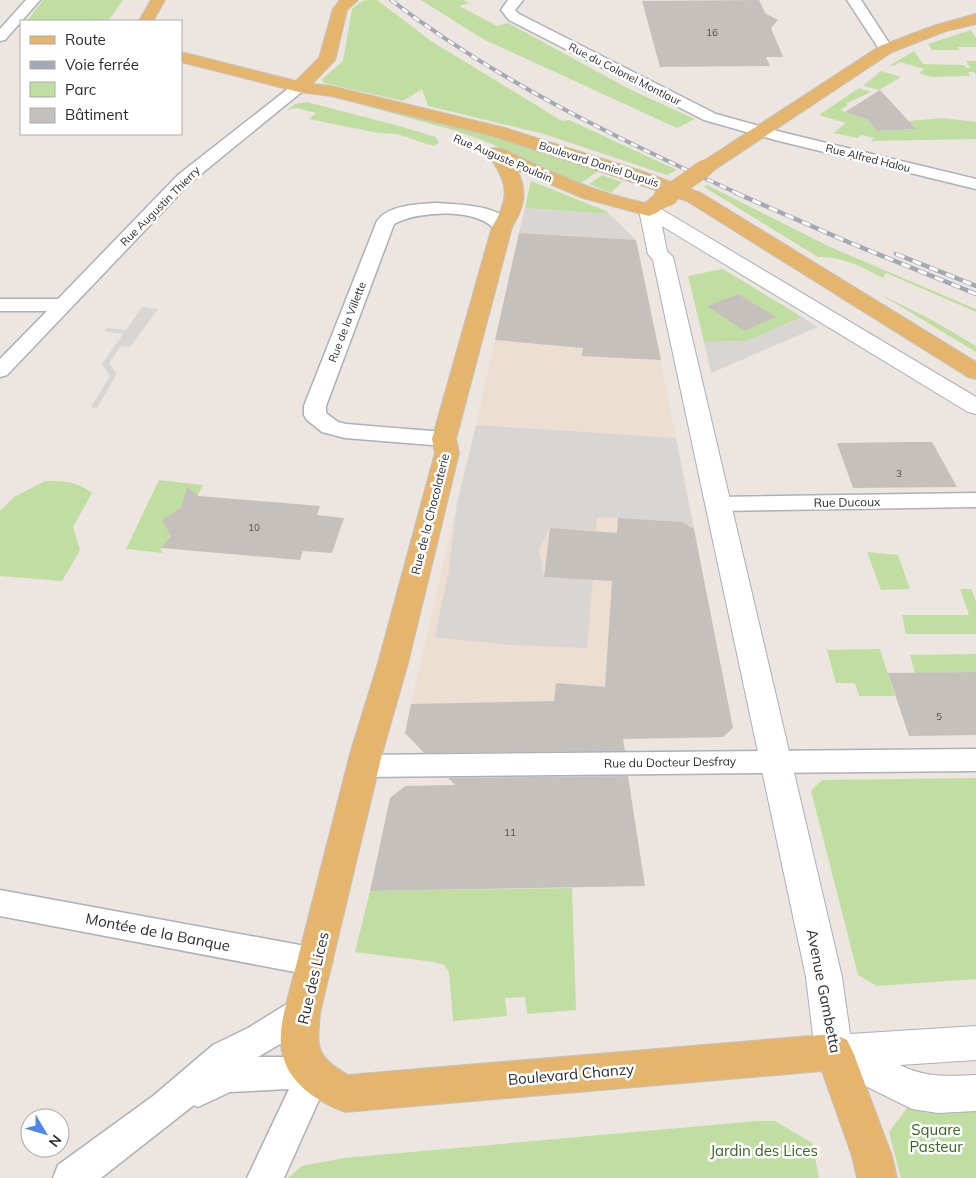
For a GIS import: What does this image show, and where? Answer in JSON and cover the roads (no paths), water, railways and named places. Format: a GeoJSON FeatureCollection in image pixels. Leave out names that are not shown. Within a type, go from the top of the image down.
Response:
{"type":"FeatureCollection","features":[{"type":"Feature","properties":{"kind":"main road"},"geometry":{"type":"LineString","coordinates":[[147,20],[158,0]]}},
{"type":"Feature","properties":{"kind":"main road","name":"Rue Augustin Thierry"},"geometry":{"type":"LineString","coordinates":[[299,87],[327,60],[340,9],[351,0]]}},
{"type":"Feature","properties":{"kind":"main road"},"geometry":{"type":"LineString","coordinates":[[976,19],[941,28],[886,49],[656,203],[976,407]]}},
{"type":"Feature","properties":{"kind":"main road","name":"Boulevard Daniel Dupuis"},"geometry":{"type":"LineString","coordinates":[[182,57],[299,87],[331,91],[499,132],[634,175],[694,197],[976,372]]}},
{"type":"Feature","properties":{"kind":"main road","name":"Rue Auguste Poulain"},"geometry":{"type":"LineString","coordinates":[[299,87],[331,102],[423,126],[496,153],[598,199],[621,205],[656,203]]}},
{"type":"Feature","properties":{"kind":"main road","name":"Rue de la Chocolaterie"},"geometry":{"type":"LineString","coordinates":[[364,766],[447,453],[444,440],[502,227],[510,216],[515,189],[510,169],[496,153]]}},
{"type":"Feature","properties":{"kind":"main road","name":"Avenue Gambetta"},"geometry":{"type":"LineString","coordinates":[[656,203],[658,254],[663,257],[824,977],[834,1052],[872,1156],[877,1178]]}},
{"type":"Feature","properties":{"kind":"main road","name":"Rue des Lices"},"geometry":{"type":"LineString","coordinates":[[314,1073],[301,1055],[302,1013],[364,766]]}},
{"type":"Feature","properties":{"kind":"main road","name":"Boulevard Chanzy"},"geometry":{"type":"LineString","coordinates":[[314,1073],[326,1085],[345,1094],[834,1052],[976,1043]]}},
{"type":"Feature","properties":{"kind":"main road"},"geometry":{"type":"LineString","coordinates":[[834,1052],[912,1091],[938,1096],[976,1094]]}},
{"type":"Feature","properties":{"kind":"street"},"geometry":{"type":"LineString","coordinates":[[0,37],[33,0]]}},
{"type":"Feature","properties":{"kind":"street","name":"Rue du Colonel Montlaur"},"geometry":{"type":"LineString","coordinates":[[516,0],[510,5],[508,10],[522,22],[710,117],[761,131]]}},
{"type":"Feature","properties":{"kind":"street"},"geometry":{"type":"LineString","coordinates":[[854,0],[886,49]]}},
{"type":"Feature","properties":{"kind":"street","name":"Rue Augustin Thierry"},"geometry":{"type":"LineString","coordinates":[[0,371],[184,179],[299,87]]}},
{"type":"Feature","properties":{"kind":"street","name":"Rue Alfred Halou"},"geometry":{"type":"LineString","coordinates":[[761,131],[976,184]]}},
{"type":"Feature","properties":{"kind":"street","name":"Rue de la Villette"},"geometry":{"type":"LineString","coordinates":[[444,440],[345,431],[330,427],[315,416],[315,406],[386,221],[395,214],[408,210],[425,209],[488,216],[498,220],[502,227]]}},
{"type":"Feature","properties":{"kind":"street"},"geometry":{"type":"LineString","coordinates":[[0,304],[64,305]]}},
{"type":"Feature","properties":{"kind":"street","name":"Rue Ducoux"},"geometry":{"type":"LineString","coordinates":[[718,504],[976,500]]}},
{"type":"Feature","properties":{"kind":"street","name":"Rue du Docteur Desfray"},"geometry":{"type":"LineString","coordinates":[[364,766],[976,760]]}},
{"type":"Feature","properties":{"kind":"street","name":"Montée de la Banque"},"geometry":{"type":"LineString","coordinates":[[0,902],[316,962]]}},
{"type":"Feature","properties":{"kind":"street"},"geometry":{"type":"LineString","coordinates":[[72,1178],[165,1108],[225,1056],[260,1039],[302,1013]]}},
{"type":"Feature","properties":{"kind":"street"},"geometry":{"type":"LineString","coordinates":[[165,1108],[227,1076],[276,1072],[314,1073],[265,1178]]}},
{"type":"Feature","properties":{"kind":"railway"},"geometry":{"type":"LineString","coordinates":[[391,0],[473,57],[559,107],[648,152],[739,194]]}},
{"type":"Feature","properties":{"kind":"railway"},"geometry":{"type":"LineString","coordinates":[[736,193],[848,242],[976,294]]}},
{"type":"Feature","properties":{"kind":"railway"},"geometry":{"type":"LineString","coordinates":[[896,254],[976,286]]}},
{"type":"Feature","properties":{"kind":"park label","name":"Square Pasteur"},"geometry":{"type":"Point","coordinates":[936,1138]}},
{"type":"Feature","properties":{"kind":"park label","name":"Jardin des Lices"},"geometry":{"type":"Point","coordinates":[764,1150]}}]}
